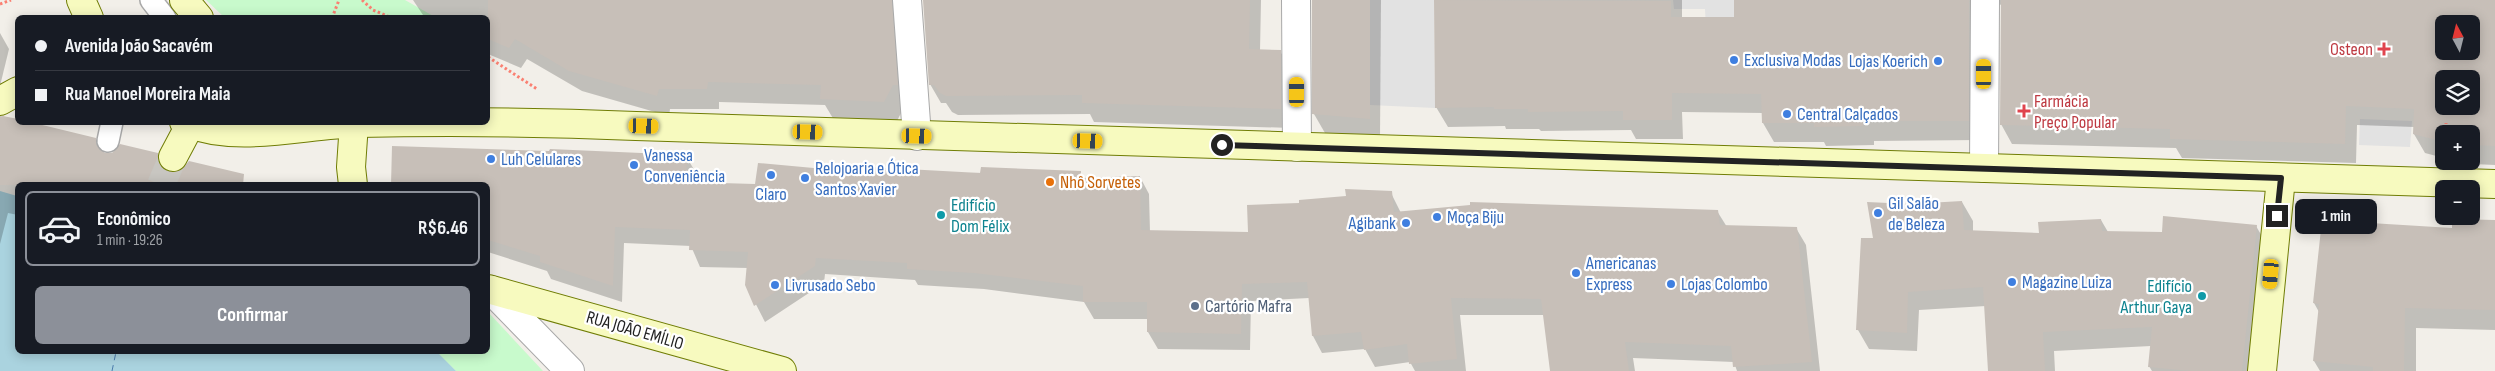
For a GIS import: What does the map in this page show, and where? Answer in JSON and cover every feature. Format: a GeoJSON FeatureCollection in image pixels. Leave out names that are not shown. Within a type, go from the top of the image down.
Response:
{"type":"FeatureCollection","features":[{"type":"Feature","properties":{"kind":"main road"},"geometry":{"type":"LineString","coordinates":[[81,0],[88,15]]}},
{"type":"Feature","properties":{"kind":"main road"},"geometry":{"type":"LineString","coordinates":[[184,0],[196,15]]}},
{"type":"Feature","properties":{"kind":"main road"},"geometry":{"type":"LineString","coordinates":[[0,101],[15,93]]}},
{"type":"Feature","properties":{"kind":"main road"},"geometry":{"type":"LineString","coordinates":[[490,123],[589,124],[917,136],[2495,184]]}},
{"type":"Feature","properties":{"kind":"main road"},"geometry":{"type":"LineString","coordinates":[[173,157],[187,125]]}},
{"type":"Feature","properties":{"kind":"main road"},"geometry":{"type":"LineString","coordinates":[[190,125],[212,132],[236,133],[263,126],[293,125]]}},
{"type":"Feature","properties":{"kind":"main road"},"geometry":{"type":"LineString","coordinates":[[353,182],[351,167],[354,125]]}},
{"type":"Feature","properties":{"kind":"main road"},"geometry":{"type":"LineString","coordinates":[[2262,371],[2281,178]]}},
{"type":"Feature","properties":{"kind":"main road","name":"RUA JOÃO EMÍLIO"},"geometry":{"type":"LineString","coordinates":[[490,289],[782,371]]}},
{"type":"Feature","properties":{"kind":"street"},"geometry":{"type":"LineString","coordinates":[[907,0],[917,136]]}},
{"type":"Feature","properties":{"kind":"street"},"geometry":{"type":"LineString","coordinates":[[1296,0],[1298,147]]}},
{"type":"Feature","properties":{"kind":"street"},"geometry":{"type":"LineString","coordinates":[[1984,168],[1985,0]]}},
{"type":"Feature","properties":{"kind":"street"},"geometry":{"type":"LineString","coordinates":[[490,290],[570,371]]}},
{"type":"Feature","properties":{"kind":"lane"},"geometry":{"type":"LineString","coordinates":[[151,0],[163,15]]}},
{"type":"Feature","properties":{"kind":"path"},"geometry":{"type":"LineString","coordinates":[[0,4],[11,0]]}},
{"type":"Feature","properties":{"kind":"path"},"geometry":{"type":"LineString","coordinates":[[333,15],[339,0]]}},
{"type":"Feature","properties":{"kind":"path"},"geometry":{"type":"LineString","coordinates":[[362,0],[374,10],[385,15]]}},
{"type":"Feature","properties":{"kind":"green space"},"geometry":{"type":"Polygon","coordinates":[[[206,0],[405,0],[431,15],[222,15],[206,0]]]}},
{"type":"Feature","properties":{"kind":"green space"},"geometry":{"type":"Polygon","coordinates":[[[490,314],[543,371],[456,371],[438,354],[490,354],[490,314]]]}},
{"type":"Feature","properties":{"kind":"shaded area"},"geometry":{"type":"Polygon","coordinates":[[[1370,0],[1434,0],[1435,108],[1370,105],[1370,0]]]}},
{"type":"Feature","properties":{"kind":"shaded area"},"geometry":{"type":"Polygon","coordinates":[[[1673,0],[1761,0],[1707,48],[1705,9],[1674,9],[1673,0]]]}},
{"type":"Feature","properties":{"kind":"shaded area"},"geometry":{"type":"Polygon","coordinates":[[[2360,119],[2412,121],[2410,147],[2359,145],[2360,119]]]}},
{"type":"Feature","properties":{"kind":"water"},"geometry":{"type":"Polygon","coordinates":[[[0,191],[15,195],[15,354],[439,354],[456,371],[0,371],[0,191]]]}},
{"type":"Feature","properties":{"kind":"building"},"geometry":{"type":"Polygon","coordinates":[[[488,0],[892,0],[898,85],[893,85],[884,102],[820,99],[821,85],[708,82],[707,89],[659,89],[657,96],[569,71],[515,39],[509,48],[490,40],[490,15],[488,15],[488,0]]]}},
{"type":"Feature","properties":{"kind":"building"},"geometry":{"type":"Polygon","coordinates":[[[923,0],[1250,0],[1249,49],[1281,50],[1281,109],[1082,103],[1082,95],[946,96],[940,93],[934,85],[929,85],[923,0]]]}},
{"type":"Feature","properties":{"kind":"building"},"geometry":{"type":"Polygon","coordinates":[[[1312,0],[1370,0],[1370,119],[1312,114],[1312,0]]]}},
{"type":"Feature","properties":{"kind":"building"},"geometry":{"type":"Polygon","coordinates":[[[1434,0],[1671,1],[1671,17],[1734,17],[1734,0],[1969,0],[1969,121],[1863,121],[1863,126],[1814,127],[1814,123],[1762,123],[1761,94],[1672,93],[1672,120],[1623,120],[1623,111],[1528,112],[1528,109],[1494,109],[1494,107],[1435,108],[1434,0]]]}},
{"type":"Feature","properties":{"kind":"building"},"geometry":{"type":"Polygon","coordinates":[[[2001,0],[2495,0],[2495,146],[2480,145],[2480,125],[2435,125],[2435,140],[2413,134],[2414,109],[2346,106],[2345,144],[2170,139],[2170,129],[2000,125],[2001,0]]]}},
{"type":"Feature","properties":{"kind":"building"},"geometry":{"type":"Polygon","coordinates":[[[0,117],[15,118],[15,125],[42,125],[96,138],[96,145],[105,153],[112,153],[120,144],[158,153],[160,165],[166,171],[174,173],[181,170],[189,161],[244,174],[243,182],[15,182],[15,185],[0,185],[0,117]]]}},
{"type":"Feature","properties":{"kind":"building"},"geometry":{"type":"Polygon","coordinates":[[[392,146],[549,151],[550,149],[687,155],[686,182],[755,184],[758,163],[868,173],[869,167],[980,173],[981,167],[1081,171],[1081,178],[1140,176],[1141,230],[1248,232],[1247,205],[1299,203],[1299,200],[1346,196],[1345,189],[1392,191],[1394,212],[1470,205],[1470,202],[1718,210],[1720,225],[1797,227],[1812,362],[1733,367],[1731,346],[1625,342],[1629,371],[1550,371],[1541,299],[1451,298],[1457,359],[1409,364],[1407,344],[1364,350],[1361,332],[1312,336],[1307,282],[1242,284],[1241,334],[1147,332],[1147,302],[1083,302],[1083,286],[974,273],[907,269],[907,263],[816,258],[815,266],[754,306],[745,285],[748,252],[689,250],[690,230],[615,227],[613,286],[540,262],[540,256],[490,241],[490,182],[391,182],[392,146]]]}},
{"type":"Feature","properties":{"kind":"building"},"geometry":{"type":"Polygon","coordinates":[[[1962,201],[1964,230],[2039,233],[2038,222],[2101,219],[2102,231],[2162,232],[2163,216],[2257,225],[2242,371],[2191,371],[2148,367],[2152,327],[2043,332],[2045,371],[1988,371],[1983,287],[1908,292],[1907,333],[1856,330],[1861,238],[1873,238],[1867,202],[1910,204],[1962,201]]]}},
{"type":"Feature","properties":{"kind":"building"},"geometry":{"type":"Polygon","coordinates":[[[2480,220],[2495,220],[2495,310],[2405,308],[2404,371],[2373,371],[2373,367],[2313,361],[2319,304],[2313,303],[2321,229],[2354,231],[2354,222],[2452,228],[2452,225],[2480,225],[2480,220]]]}},
{"type":"Feature","properties":{"kind":"ferry route"},"geometry":{"type":"LineString","coordinates":[[112,371],[116,354]]}},
{"type":"Feature","properties":{"kind":"tunnel"},"geometry":{"type":"LineString","coordinates":[[162,182],[173,157]]}},
{"type":"Feature","properties":{"kind":"place","name":"Osteon"},"geometry":{"type":"Point","coordinates":[2384,49]}},
{"type":"Feature","properties":{"kind":"place","name":"Exclusiva Modas"},"geometry":{"type":"Point","coordinates":[1734,60]}},
{"type":"Feature","properties":{"kind":"place","name":"Lojas Koerich"},"geometry":{"type":"Point","coordinates":[1938,61]}},
{"type":"Feature","properties":{"kind":"place","name":"Farmácia Preço Popular"},"geometry":{"type":"Point","coordinates":[2024,111]}},
{"type":"Feature","properties":{"kind":"place","name":"Central Calçados"},"geometry":{"type":"Point","coordinates":[1787,114]}},
{"type":"Feature","properties":{"kind":"place","name":"Luh Celulares"},"geometry":{"type":"Point","coordinates":[491,159]}},
{"type":"Feature","properties":{"kind":"place","name":"Vanessa Conveniência"},"geometry":{"type":"Point","coordinates":[634,165]}},
{"type":"Feature","properties":{"kind":"place","name":"Claro"},"geometry":{"type":"Point","coordinates":[771,175]}},
{"type":"Feature","properties":{"kind":"place","name":"Relojoaria e Ótica Santos Xavier"},"geometry":{"type":"Point","coordinates":[805,178]}},
{"type":"Feature","properties":{"kind":"place","name":"Nhô Sorvetes"},"geometry":{"type":"Point","coordinates":[1050,182]}},
{"type":"Feature","properties":{"kind":"place","name":"Gil Salão de Beleza"},"geometry":{"type":"Point","coordinates":[1878,213]}},
{"type":"Feature","properties":{"kind":"place","name":"Edifício Dom Félix"},"geometry":{"type":"Point","coordinates":[941,215]}},
{"type":"Feature","properties":{"kind":"place","name":"Moça Biju"},"geometry":{"type":"Point","coordinates":[1437,217]}},
{"type":"Feature","properties":{"kind":"place","name":"Agibank"},"geometry":{"type":"Point","coordinates":[1406,223]}},
{"type":"Feature","properties":{"kind":"place","name":"Americanas Express"},"geometry":{"type":"Point","coordinates":[1576,273]}},
{"type":"Feature","properties":{"kind":"place","name":"Magazine Luiza"},"geometry":{"type":"Point","coordinates":[2012,282]}},
{"type":"Feature","properties":{"kind":"place","name":"Lojas Colombo"},"geometry":{"type":"Point","coordinates":[1671,284]}},
{"type":"Feature","properties":{"kind":"place","name":"Livrusado Sebo"},"geometry":{"type":"Point","coordinates":[775,285]}},
{"type":"Feature","properties":{"kind":"place","name":"Edifício Arthur Gaya"},"geometry":{"type":"Point","coordinates":[2202,296]}},
{"type":"Feature","properties":{"kind":"place","name":"Cartório Mafra"},"geometry":{"type":"Point","coordinates":[1195,306]}},
{"type":"Feature","properties":{"kind":"route"},"geometry":{"type":"LineString","coordinates":[[1222,145],[2281,178],[2277,216]]}}]}
